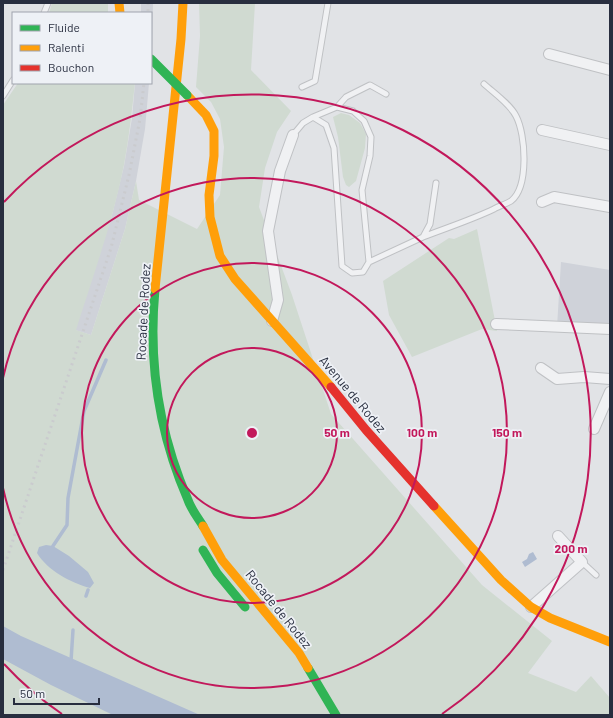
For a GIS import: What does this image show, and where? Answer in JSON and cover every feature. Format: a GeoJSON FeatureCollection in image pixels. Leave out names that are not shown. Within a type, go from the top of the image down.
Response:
{"type":"FeatureCollection","features":[{"type":"Feature","properties":{"kind":"main road","name":"Rocade de Rodez"},"geometry":{"type":"LineString","coordinates":[[182,3],[181,39],[154,302],[152,342],[158,402],[169,451],[192,507],[222,560],[299,653],[336,715]]}},
{"type":"Feature","properties":{"kind":"main road","name":"Avenue de Rodez"},"geometry":{"type":"LineString","coordinates":[[152,61],[206,115],[214,131],[214,156],[209,195],[210,217],[220,256],[235,279],[272,322],[319,372],[366,430],[501,580],[531,607],[550,618],[610,642]]}},
{"type":"Feature","properties":{"kind":"main road"},"geometry":{"type":"LineString","coordinates":[[164,86],[166,63]]}},
{"type":"Feature","properties":{"kind":"main road","name":"Rocade de Rodez"},"geometry":{"type":"LineString","coordinates":[[198,542],[217,573],[250,613]]}},
{"type":"Feature","properties":{"kind":"street"},"geometry":{"type":"LineString","coordinates":[[549,54],[610,70]]}},
{"type":"Feature","properties":{"kind":"street"},"geometry":{"type":"LineString","coordinates":[[542,130],[610,145]]}},
{"type":"Feature","properties":{"kind":"street"},"geometry":{"type":"LineString","coordinates":[[272,322],[278,300],[268,231],[280,171],[293,135]]}},
{"type":"Feature","properties":{"kind":"street"},"geometry":{"type":"LineString","coordinates":[[542,202],[554,197],[610,207]]}},
{"type":"Feature","properties":{"kind":"street"},"geometry":{"type":"LineString","coordinates":[[496,324],[610,329]]}},
{"type":"Feature","properties":{"kind":"street"},"geometry":{"type":"LineString","coordinates":[[541,368],[557,379],[584,377],[610,379]]}},
{"type":"Feature","properties":{"kind":"street"},"geometry":{"type":"LineString","coordinates":[[594,429],[610,392]]}},
{"type":"Feature","properties":{"kind":"street"},"geometry":{"type":"LineString","coordinates":[[531,607],[582,562],[558,536]]}},
{"type":"Feature","properties":{"kind":"lane"},"geometry":{"type":"LineString","coordinates":[[302,87],[315,81],[328,3]]}},
{"type":"Feature","properties":{"kind":"lane"},"geometry":{"type":"LineString","coordinates":[[3,96],[12,82]]}},
{"type":"Feature","properties":{"kind":"lane"},"geometry":{"type":"LineString","coordinates":[[314,117],[326,125],[334,148],[342,266],[352,273],[362,272],[369,262],[423,237],[483,214],[511,201],[518,190],[522,179],[525,150],[522,135],[516,116],[502,100],[484,84]]}},
{"type":"Feature","properties":{"kind":"lane"},"geometry":{"type":"LineString","coordinates":[[293,135],[303,123],[337,106],[346,98],[370,85],[386,94]]}},
{"type":"Feature","properties":{"kind":"lane"},"geometry":{"type":"LineString","coordinates":[[337,106],[353,111],[364,121],[371,138],[370,156],[362,190],[369,262]]}},
{"type":"Feature","properties":{"kind":"lane"},"geometry":{"type":"LineString","coordinates":[[423,237],[430,224],[436,183]]}},
{"type":"Feature","properties":{"kind":"lane"},"geometry":{"type":"LineString","coordinates":[[582,562],[596,575]]}},
{"type":"Feature","properties":{"kind":"shaded area"},"geometry":{"type":"Polygon","coordinates":[[[52,3],[108,3],[108,12],[49,12],[52,3]]]}},
{"type":"Feature","properties":{"kind":"shaded area"},"geometry":{"type":"Polygon","coordinates":[[[141,3],[153,3],[152,49],[152,12],[141,12],[141,3]]]}},
{"type":"Feature","properties":{"kind":"shaded area"},"geometry":{"type":"Polygon","coordinates":[[[199,3],[255,3],[251,70],[291,111],[277,132],[265,168],[259,207],[292,295],[331,414],[482,585],[552,641],[528,673],[576,692],[591,676],[610,698],[610,715],[3,715],[3,105],[17,84],[135,84],[124,165],[114,207],[76,330],[91,335],[125,229],[136,181],[139,200],[197,229],[220,195],[224,147],[220,119],[211,102],[196,87],[200,36],[199,3]]]}},
{"type":"Feature","properties":{"kind":"shaded area"},"geometry":{"type":"Polygon","coordinates":[[[135,84],[149,84],[145,129],[136,181],[125,229],[91,335],[75,330],[112,215],[124,166],[132,118],[135,84]]]}},
{"type":"Feature","properties":{"kind":"shaded area"},"geometry":{"type":"Polygon","coordinates":[[[341,113],[349,115],[360,123],[366,134],[365,148],[356,181],[349,187],[346,185],[343,177],[338,137],[333,117],[341,113]]]}},
{"type":"Feature","properties":{"kind":"shaded area"},"geometry":{"type":"Polygon","coordinates":[[[477,229],[497,331],[482,329],[412,357],[389,315],[383,281],[449,238],[454,239],[477,229]]]}},
{"type":"Feature","properties":{"kind":"shaded area"},"geometry":{"type":"Polygon","coordinates":[[[561,262],[610,270],[610,329],[557,327],[561,262]]]}},
{"type":"Feature","properties":{"kind":"water"},"geometry":{"type":"Polygon","coordinates":[[[46,545],[53,546],[69,556],[88,572],[94,583],[90,588],[75,583],[60,575],[47,565],[37,553],[39,547],[46,545]]]}},
{"type":"Feature","properties":{"kind":"water"},"geometry":{"type":"Polygon","coordinates":[[[533,552],[537,559],[525,567],[522,562],[527,559],[529,554],[533,552]]]}},
{"type":"Feature","properties":{"kind":"water"},"geometry":{"type":"Polygon","coordinates":[[[3,626],[21,636],[200,715],[113,715],[51,685],[3,659],[3,626]]]}},
{"type":"Feature","properties":{"kind":"waterway"},"geometry":{"type":"LineString","coordinates":[[53,546],[67,525],[68,498],[84,411],[106,360]]}},
{"type":"Feature","properties":{"kind":"waterway"},"geometry":{"type":"LineString","coordinates":[[86,596],[88,590]]}},
{"type":"Feature","properties":{"kind":"waterway"},"geometry":{"type":"LineString","coordinates":[[71,661],[73,630]]}},
{"type":"Feature","properties":{"kind":"railway"},"geometry":{"type":"LineString","coordinates":[[148,3],[148,12]]}},
{"type":"Feature","properties":{"kind":"railway"},"geometry":{"type":"LineString","coordinates":[[3,570],[111,248],[129,175],[140,119],[144,84]]}},
{"type":"Feature","properties":{"kind":"traffic: fast"},"geometry":{"type":"LineString","coordinates":[[152,60],[187,95]]}},
{"type":"Feature","properties":{"kind":"traffic: fast"},"geometry":{"type":"LineString","coordinates":[[155,289],[153,316],[154,370],[163,422],[169,448],[178,474],[191,507],[203,526]]}},
{"type":"Feature","properties":{"kind":"traffic: fast"},"geometry":{"type":"LineString","coordinates":[[203,550],[217,573],[245,607]]}},
{"type":"Feature","properties":{"kind":"traffic: fast"},"geometry":{"type":"LineString","coordinates":[[308,668],[336,715]]}},
{"type":"Feature","properties":{"kind":"traffic: slow"},"geometry":{"type":"LineString","coordinates":[[119,3],[120,12]]}},
{"type":"Feature","properties":{"kind":"traffic: slow"},"geometry":{"type":"LineString","coordinates":[[155,289],[181,39],[183,3]]}},
{"type":"Feature","properties":{"kind":"traffic: slow"},"geometry":{"type":"LineString","coordinates":[[187,95],[206,115],[214,131],[214,156],[209,195],[210,217],[220,256],[235,279],[331,387]]}},
{"type":"Feature","properties":{"kind":"traffic: slow"},"geometry":{"type":"LineString","coordinates":[[434,506],[501,580],[531,607],[550,618],[610,642]]}},
{"type":"Feature","properties":{"kind":"traffic: slow"},"geometry":{"type":"LineString","coordinates":[[203,526],[222,560],[299,653],[308,668]]}},
{"type":"Feature","properties":{"kind":"traffic: jam"},"geometry":{"type":"LineString","coordinates":[[331,387],[366,430],[434,506]]}}]}
